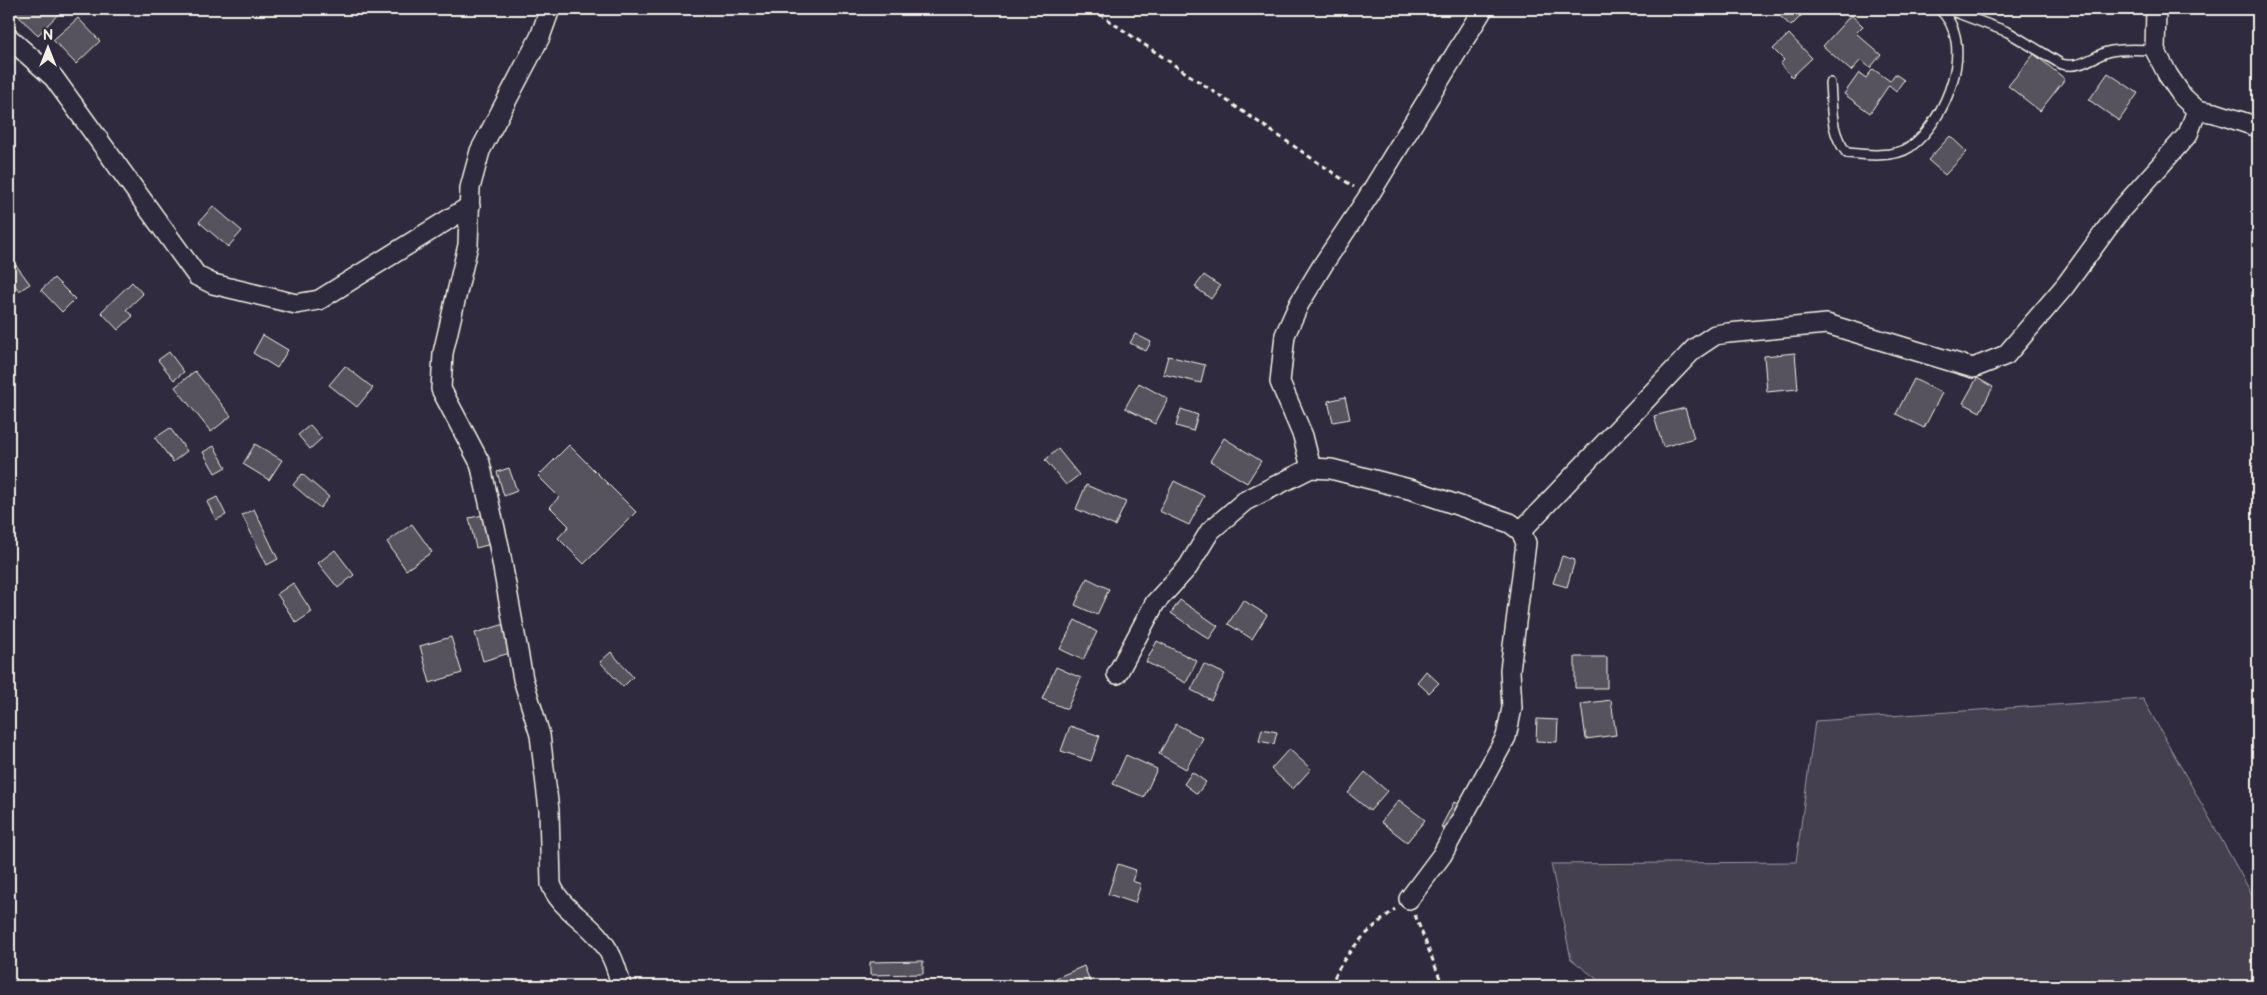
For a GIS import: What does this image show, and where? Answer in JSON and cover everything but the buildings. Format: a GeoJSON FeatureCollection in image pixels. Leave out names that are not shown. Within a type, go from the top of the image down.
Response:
{"type":"FeatureCollection","features":[{"type":"Feature","properties":{"kind":"street"},"geometry":{"type":"LineString","coordinates":[[550,9],[540,37],[480,151],[470,188],[468,245],[443,353],[441,389],[480,463],[487,490],[523,679],[540,735],[548,810],[551,884],[554,894],[597,935],[615,961],[621,986]]}},
{"type":"Feature","properties":{"kind":"street"},"geometry":{"type":"LineString","coordinates":[[1311,468],[1303,436],[1280,382],[1285,335],[1299,304],[1368,197],[1483,9]]}},
{"type":"Feature","properties":{"kind":"street"},"geometry":{"type":"LineString","coordinates":[[2156,9],[2155,50],[2168,75],[2183,97],[2197,110],[2215,113],[2258,127]]}},
{"type":"Feature","properties":{"kind":"street"},"geometry":{"type":"LineString","coordinates":[[9,38],[54,78],[196,276],[213,284],[296,304],[319,300],[470,206]]}},
{"type":"Feature","properties":{"kind":"street"},"geometry":{"type":"LineString","coordinates":[[1521,531],[1694,348],[1715,335],[1827,324],[1973,368],[2006,355],[2065,286],[2120,212],[2188,134],[2197,110]]}},
{"type":"Feature","properties":{"kind":"street"},"geometry":{"type":"LineString","coordinates":[[1117,674],[1155,603],[1188,567],[1210,531],[1245,501],[1311,468],[1331,468],[1413,490],[1510,523],[1521,531],[1526,543],[1510,670],[1512,708],[1506,737],[1442,855],[1408,899]]}},
{"type":"Feature","properties":{"kind":"lane"},"geometry":{"type":"LineString","coordinates":[[1830,83],[1837,142],[1847,153],[1877,157],[1909,148],[1927,131],[1945,102],[1956,68],[1955,37],[1948,16],[1939,9]]}},
{"type":"Feature","properties":{"kind":"lane"},"geometry":{"type":"LineString","coordinates":[[1947,9],[2008,32],[2061,64],[2069,66],[2079,66],[2108,52],[2155,50]]}},
{"type":"Feature","properties":{"kind":"path"},"geometry":{"type":"LineString","coordinates":[[1092,9],[1368,197]]}},
{"type":"Feature","properties":{"kind":"path"},"geometry":{"type":"LineString","coordinates":[[1331,986],[1350,951],[1368,931],[1408,899],[1443,986]]}},
{"type":"Feature","properties":{"kind":"shaded area"},"geometry":{"type":"Polygon","coordinates":[[[2143,699],[2258,905],[2258,986],[1606,986],[1571,959],[1551,864],[1796,862],[1815,721],[2143,699]]]}}]}
